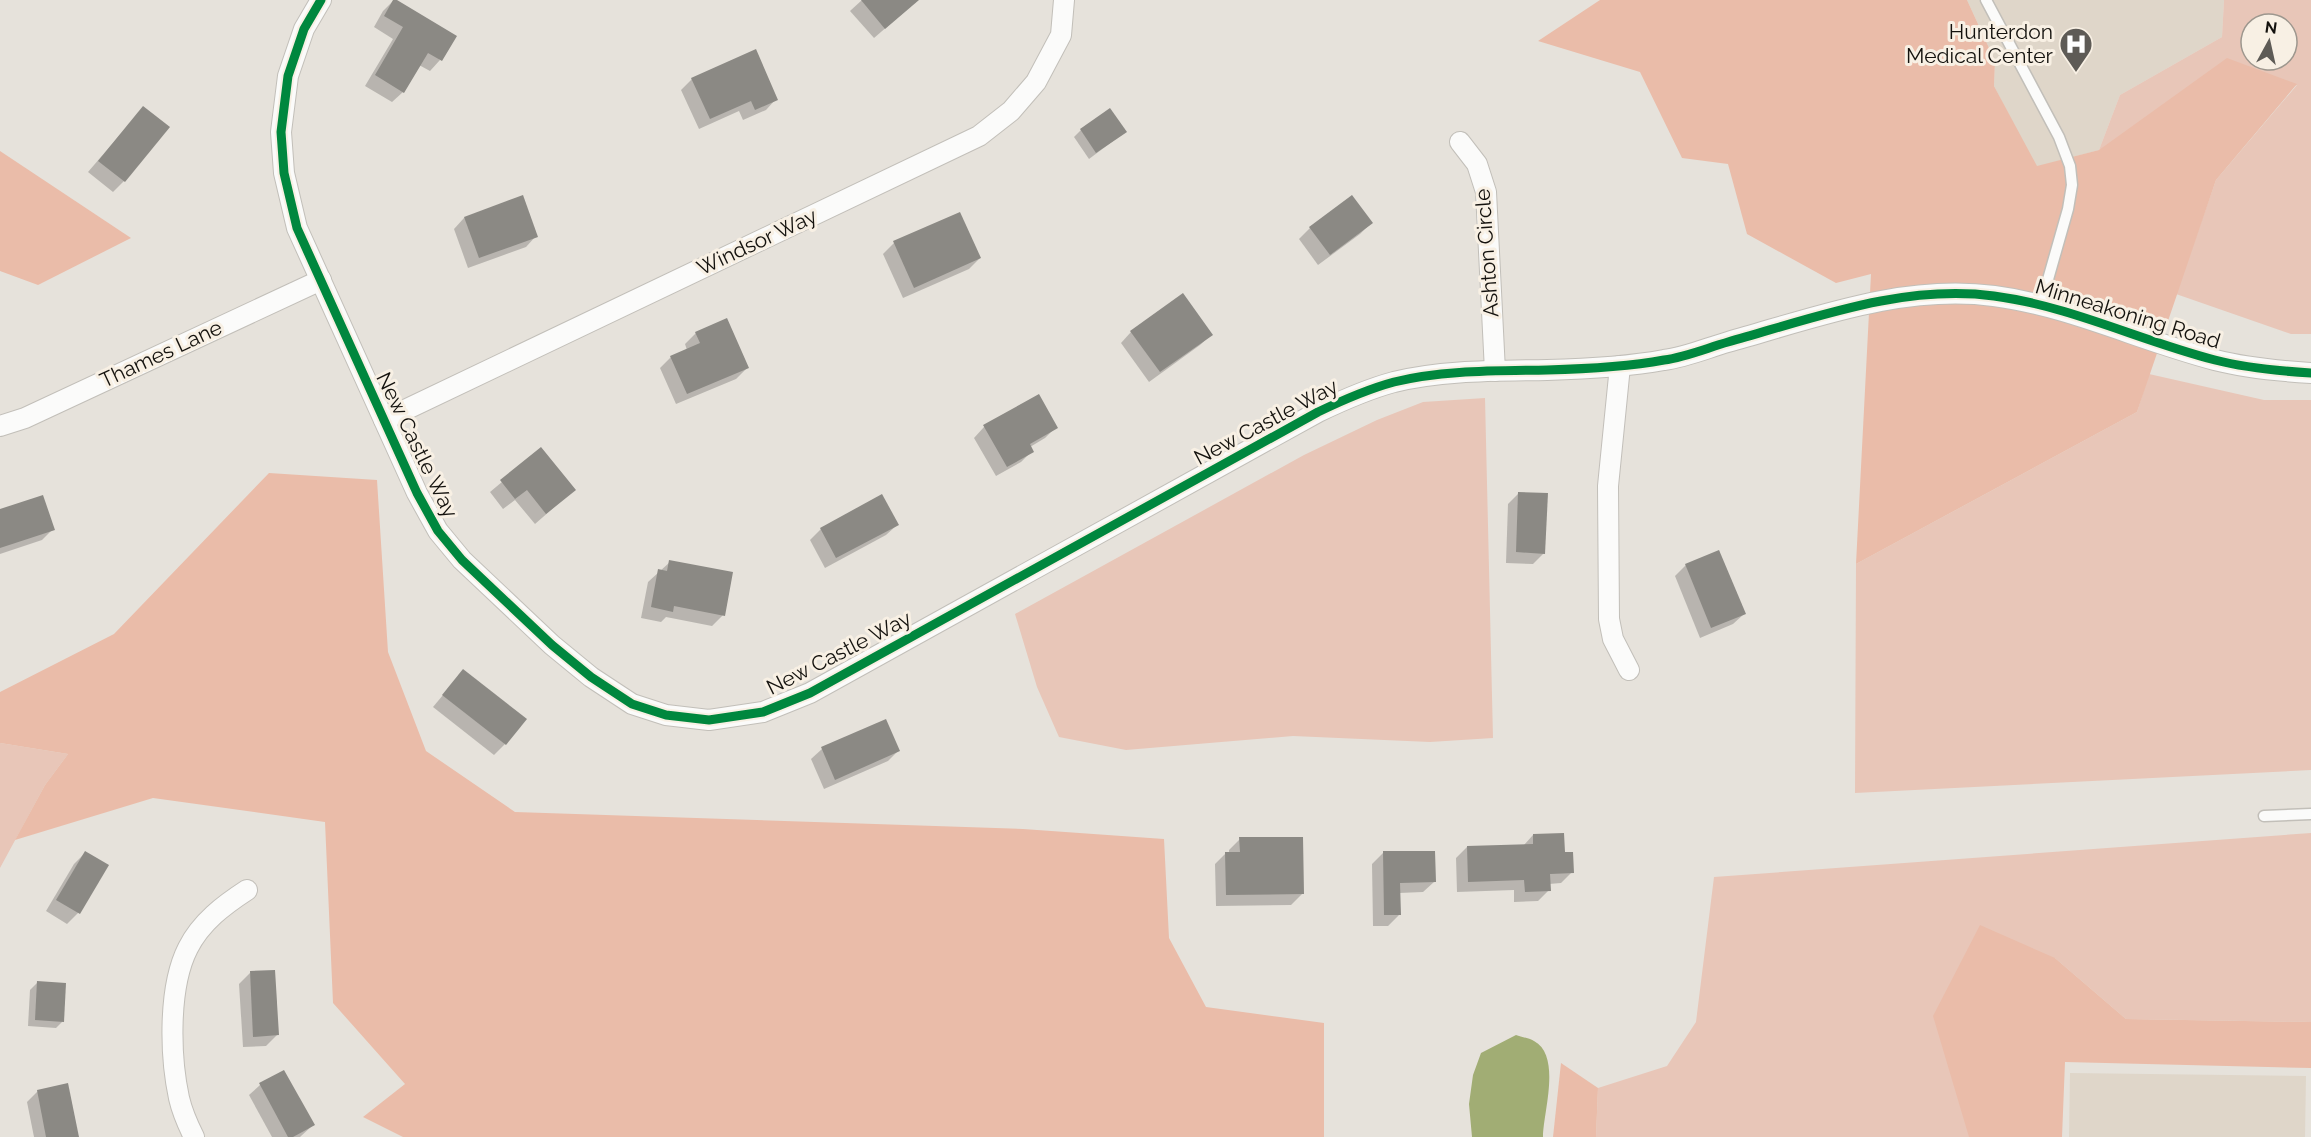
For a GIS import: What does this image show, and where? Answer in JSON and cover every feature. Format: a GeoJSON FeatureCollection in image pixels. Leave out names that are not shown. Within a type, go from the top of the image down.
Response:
{"type":"FeatureCollection","features":[{"type":"Feature","properties":{"kind":"street","name":"New Castle Way"},"geometry":{"type":"LineString","coordinates":[[321,0],[304,28],[288,76],[280,132],[284,173],[297,228],[417,493],[438,531],[462,560],[552,645],[591,677],[632,704],[666,715],[709,720],[763,712],[810,693],[1318,412],[1351,397],[1394,382],[1426,376],[1620,366]]}},
{"type":"Feature","properties":{"kind":"street","name":"Windsor Way"},"geometry":{"type":"LineString","coordinates":[[384,420],[979,136],[1011,111],[1036,82],[1061,35],[1064,0]]}},
{"type":"Feature","properties":{"kind":"street","name":"Ashton Circle"},"geometry":{"type":"LineString","coordinates":[[1460,142],[1477,165],[1486,192],[1495,371]]}},
{"type":"Feature","properties":{"kind":"street","name":"Thames Lane"},"geometry":{"type":"LineString","coordinates":[[0,426],[25,418],[321,280]]}},
{"type":"Feature","properties":{"kind":"street","name":"Minneakoning Road"},"geometry":{"type":"LineString","coordinates":[[1620,366],[1667,360],[1851,308],[1893,299],[1936,294],[1991,296],[2041,304],[2214,360],[2311,373]]}},
{"type":"Feature","properties":{"kind":"street"},"geometry":{"type":"LineString","coordinates":[[1620,366],[1608,486],[1609,619],[1613,639],[1629,670]]}},
{"type":"Feature","properties":{"kind":"street"},"geometry":{"type":"LineString","coordinates":[[194,1137],[179,1100],[176,1074],[173,1027],[177,983],[188,948],[202,927],[223,906],[247,890]]}},
{"type":"Feature","properties":{"kind":"lane"},"geometry":{"type":"LineString","coordinates":[[1986,0],[2059,137],[2070,166],[2072,185],[2068,209],[2041,304]]}},
{"type":"Feature","properties":{"kind":"lane"},"geometry":{"type":"LineString","coordinates":[[2264,816],[2311,814]]}},
{"type":"Feature","properties":{"kind":"shaded area"},"geometry":{"type":"Polygon","coordinates":[[[1600,0],[1967,0],[1995,61],[1994,86],[2037,166],[2099,150],[2227,58],[2239,62],[2239,72],[2265,72],[2297,84],[2216,180],[2137,412],[1856,564],[1871,274],[1836,283],[1747,234],[1728,164],[1682,158],[1640,72],[1538,41],[1600,0]]]}},
{"type":"Feature","properties":{"kind":"shaded area","name":"Hunterdon Medical Center"},"geometry":{"type":"Polygon","coordinates":[[[1967,0],[2224,0],[2222,37],[2120,95],[2099,150],[2036,167],[1994,86],[1995,61],[1967,0]]]}},
{"type":"Feature","properties":{"kind":"shaded area"},"geometry":{"type":"Polygon","coordinates":[[[2224,0],[2311,0],[2311,334],[2291,334],[2176,294],[2216,180],[2297,85],[2099,150],[2120,95],[2222,37],[2224,0]]]}},
{"type":"Feature","properties":{"kind":"shaded area"},"geometry":{"type":"Polygon","coordinates":[[[0,151],[131,238],[38,285],[0,271],[0,151]]]}},
{"type":"Feature","properties":{"kind":"shaded area"},"geometry":{"type":"Polygon","coordinates":[[[2149,374],[2264,400],[2311,400],[2311,770],[1855,793],[1856,564],[2137,412],[2149,374]]]}},
{"type":"Feature","properties":{"kind":"shaded area"},"geometry":{"type":"Polygon","coordinates":[[[1485,398],[1493,738],[1430,742],[1293,736],[1126,750],[1059,737],[1037,687],[1015,614],[1304,455],[1377,420],[1423,402],[1485,398]]]}},
{"type":"Feature","properties":{"kind":"shaded area"},"geometry":{"type":"Polygon","coordinates":[[[269,473],[377,480],[388,652],[426,751],[515,812],[1023,829],[1164,839],[1169,938],[1206,1007],[1324,1023],[1324,1137],[403,1137],[363,1117],[405,1084],[333,1003],[325,822],[153,798],[15,840],[45,785],[68,754],[0,743],[0,692],[114,634],[269,473]]]}},
{"type":"Feature","properties":{"kind":"shaded area"},"geometry":{"type":"Polygon","coordinates":[[[0,743],[68,754],[45,785],[0,868],[0,743]]]}},
{"type":"Feature","properties":{"kind":"shaded area"},"geometry":{"type":"Polygon","coordinates":[[[2311,833],[2311,1022],[2126,1019],[2055,958],[1979,1137],[1596,1137],[1598,1088],[1667,1066],[1696,1022],[1714,877],[2311,833]]]}},
{"type":"Feature","properties":{"kind":"shaded area"},"geometry":{"type":"Polygon","coordinates":[[[1980,925],[2055,958],[2126,1019],[2311,1022],[2311,1068],[2065,1062],[2062,1137],[1969,1137],[1933,1016],[1980,925]]]}},
{"type":"Feature","properties":{"kind":"shaded area"},"geometry":{"type":"Polygon","coordinates":[[[1516,1035],[1534,1041],[1542,1048],[1547,1059],[1549,1086],[1543,1137],[1472,1137],[1469,1104],[1473,1075],[1481,1053],[1516,1035]]]}},
{"type":"Feature","properties":{"kind":"shaded area"},"geometry":{"type":"Polygon","coordinates":[[[1561,1063],[1598,1088],[1596,1137],[1553,1137],[1561,1063]]]}},
{"type":"Feature","properties":{"kind":"shaded area"},"geometry":{"type":"Polygon","coordinates":[[[2070,1073],[2306,1076],[2305,1137],[2069,1137],[2070,1073]]]}},
{"type":"Feature","properties":{"kind":"building"},"geometry":{"type":"Polygon","coordinates":[[[393,0],[397,0],[457,36],[442,61],[428,53],[404,93],[375,75],[403,27],[384,16],[393,0]]]}},
{"type":"Feature","properties":{"kind":"building"},"geometry":{"type":"Polygon","coordinates":[[[861,0],[919,0],[885,29],[861,0]]]}},
{"type":"Feature","properties":{"kind":"building"},"geometry":{"type":"Polygon","coordinates":[[[756,49],[778,100],[755,110],[751,101],[710,119],[691,78],[756,49]]]}},
{"type":"Feature","properties":{"kind":"building"},"geometry":{"type":"Polygon","coordinates":[[[143,106],[170,127],[125,182],[98,161],[143,106]]]}},
{"type":"Feature","properties":{"kind":"building"},"geometry":{"type":"Polygon","coordinates":[[[1110,108],[1127,132],[1096,153],[1080,129],[1110,108]]]}},
{"type":"Feature","properties":{"kind":"building"},"geometry":{"type":"Polygon","coordinates":[[[523,195],[538,237],[479,258],[464,217],[523,195]]]}},
{"type":"Feature","properties":{"kind":"building"},"geometry":{"type":"Polygon","coordinates":[[[1352,195],[1373,223],[1330,255],[1309,227],[1352,195]]]}},
{"type":"Feature","properties":{"kind":"building"},"geometry":{"type":"Polygon","coordinates":[[[960,212],[981,258],[914,288],[893,241],[960,212]]]}},
{"type":"Feature","properties":{"kind":"building"},"geometry":{"type":"Polygon","coordinates":[[[1183,293],[1213,335],[1160,372],[1130,331],[1183,293]]]}},
{"type":"Feature","properties":{"kind":"building"},"geometry":{"type":"Polygon","coordinates":[[[727,318],[749,368],[687,394],[670,356],[700,343],[695,332],[727,318]]]}},
{"type":"Feature","properties":{"kind":"building"},"geometry":{"type":"Polygon","coordinates":[[[1039,394],[1058,428],[1030,444],[1034,452],[1007,467],[983,425],[1039,394]]]}},
{"type":"Feature","properties":{"kind":"building"},"geometry":{"type":"Polygon","coordinates":[[[541,447],[576,490],[546,514],[527,490],[515,499],[500,480],[541,447]]]}},
{"type":"Feature","properties":{"kind":"building"},"geometry":{"type":"Polygon","coordinates":[[[1518,492],[1548,493],[1545,554],[1516,552],[1518,492]]]}},
{"type":"Feature","properties":{"kind":"building"},"geometry":{"type":"Polygon","coordinates":[[[882,494],[899,525],[836,558],[820,528],[882,494]]]}},
{"type":"Feature","properties":{"kind":"building"},"geometry":{"type":"Polygon","coordinates":[[[43,495],[55,530],[0,548],[0,509],[43,495]]]}},
{"type":"Feature","properties":{"kind":"building"},"geometry":{"type":"Polygon","coordinates":[[[1719,550],[1746,614],[1711,628],[1685,564],[1719,550]]]}},
{"type":"Feature","properties":{"kind":"building"},"geometry":{"type":"Polygon","coordinates":[[[669,560],[733,572],[725,616],[674,606],[673,612],[651,607],[658,569],[667,571],[669,560]]]}},
{"type":"Feature","properties":{"kind":"building"},"geometry":{"type":"Polygon","coordinates":[[[463,669],[527,719],[506,745],[442,695],[463,669]]]}},
{"type":"Feature","properties":{"kind":"building"},"geometry":{"type":"Polygon","coordinates":[[[886,719],[900,751],[835,780],[821,747],[886,719]]]}},
{"type":"Feature","properties":{"kind":"building"},"geometry":{"type":"Polygon","coordinates":[[[1564,833],[1565,852],[1573,852],[1574,873],[1550,874],[1551,891],[1525,892],[1524,880],[1468,882],[1467,846],[1533,844],[1533,834],[1564,833]]]}},
{"type":"Feature","properties":{"kind":"building"},"geometry":{"type":"Polygon","coordinates":[[[1239,837],[1303,837],[1304,894],[1226,895],[1225,852],[1240,852],[1239,837]]]}},
{"type":"Feature","properties":{"kind":"building"},"geometry":{"type":"Polygon","coordinates":[[[85,851],[109,865],[80,914],[56,900],[85,851]]]}},
{"type":"Feature","properties":{"kind":"building"},"geometry":{"type":"Polygon","coordinates":[[[1383,851],[1435,851],[1436,882],[1400,883],[1401,915],[1384,915],[1383,851]]]}},
{"type":"Feature","properties":{"kind":"building"},"geometry":{"type":"Polygon","coordinates":[[[275,970],[279,1035],[253,1037],[250,971],[275,970]]]}},
{"type":"Feature","properties":{"kind":"building"},"geometry":{"type":"Polygon","coordinates":[[[37,981],[66,983],[64,1022],[35,1020],[37,981]]]}},
{"type":"Feature","properties":{"kind":"building"},"geometry":{"type":"Polygon","coordinates":[[[284,1070],[315,1125],[293,1137],[288,1137],[259,1083],[284,1070]]]}},
{"type":"Feature","properties":{"kind":"building"},"geometry":{"type":"Polygon","coordinates":[[[68,1083],[79,1137],[46,1137],[37,1090],[68,1083]]]}},
{"type":"Feature","properties":{"kind":"cycle path"},"geometry":{"type":"LineString","coordinates":[[321,0],[304,29],[288,76],[281,132],[284,173],[297,228],[417,493],[438,531],[462,560],[552,645],[591,677],[632,704],[666,715],[709,720],[763,712],[810,693],[1318,412],[1375,388],[1413,378],[1470,372],[1591,368],[1650,362],[1680,357],[1859,306],[1926,295],[1960,294],[1994,296],[2050,308],[2227,363],[2311,373]]}},
{"type":"Feature","properties":{"kind":"place","name":"Hunterdon Medical Center"},"geometry":{"type":"Point","coordinates":[2076,73]}}]}
